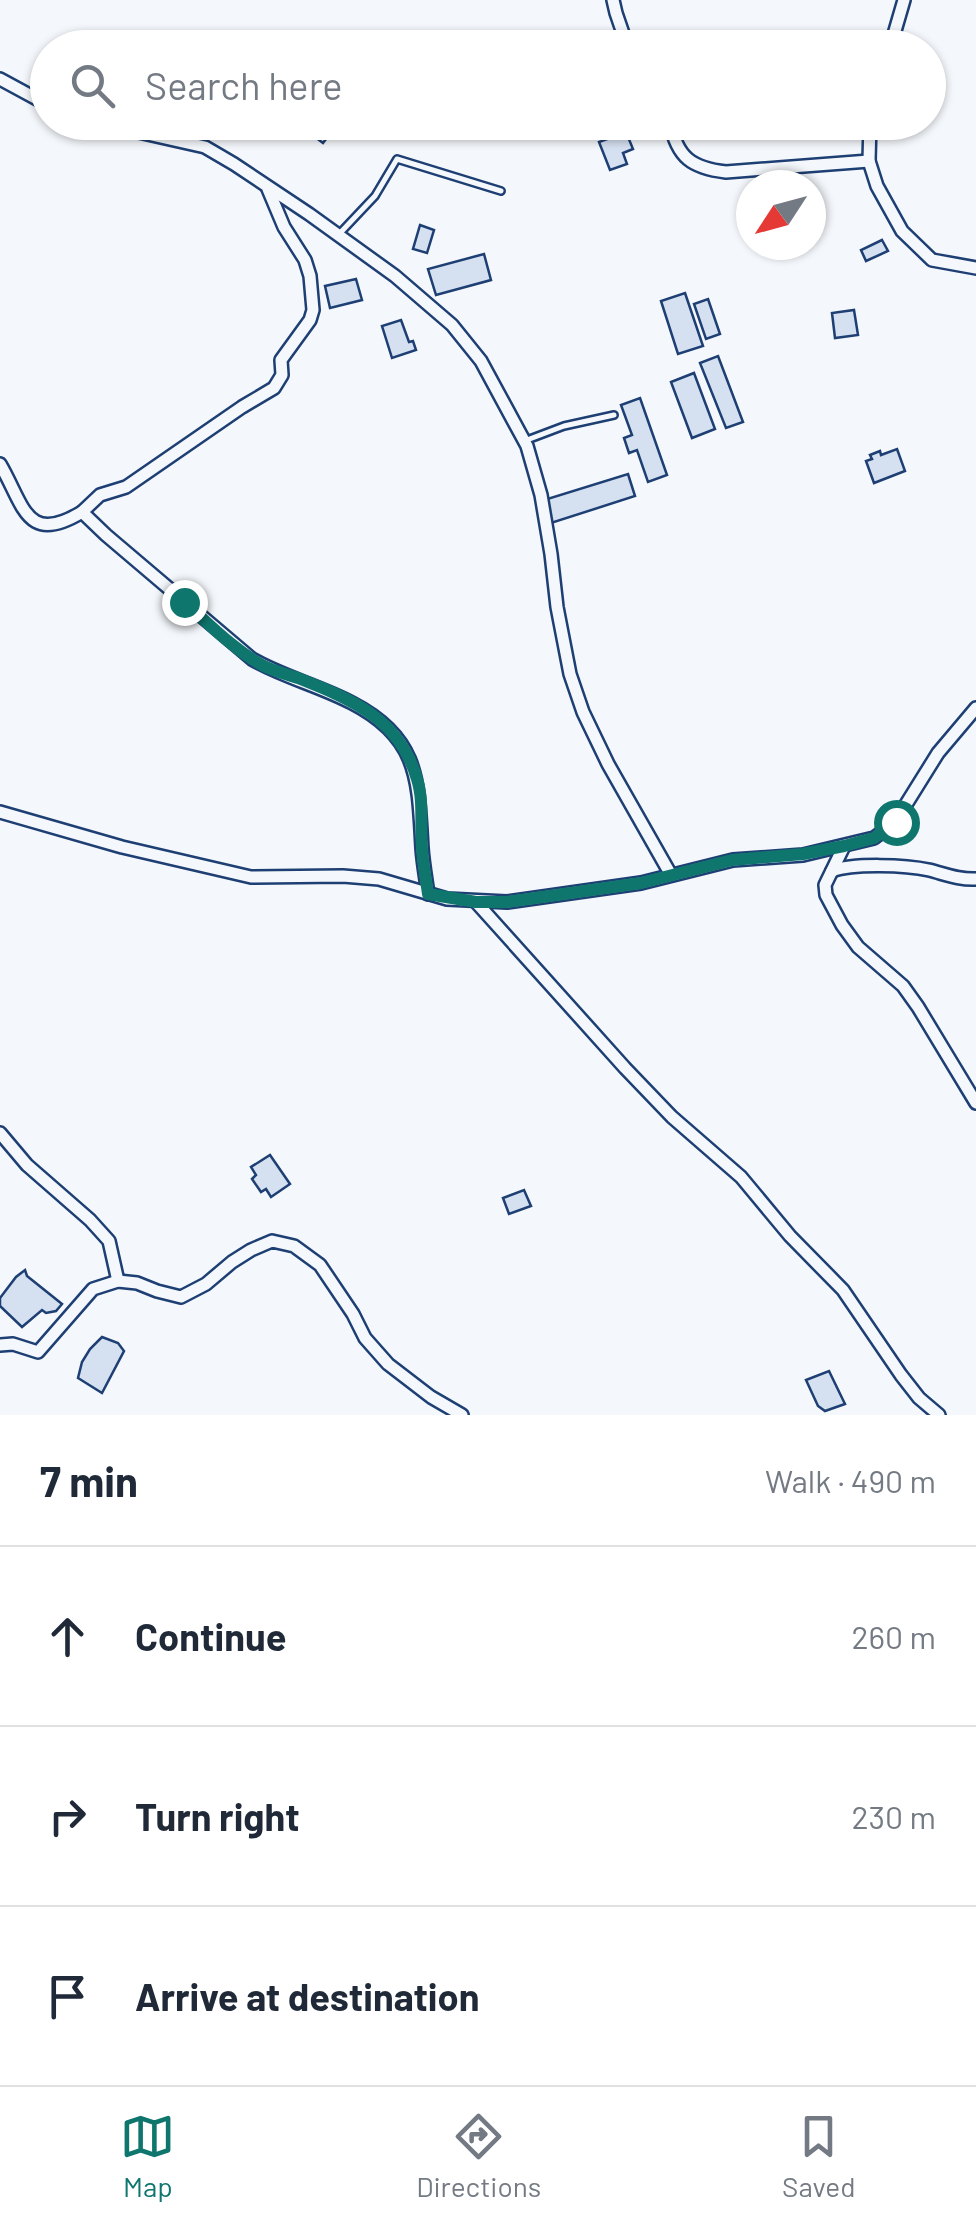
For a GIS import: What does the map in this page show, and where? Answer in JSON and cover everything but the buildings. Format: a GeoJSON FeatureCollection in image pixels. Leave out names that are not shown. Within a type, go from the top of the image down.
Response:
{"type":"FeatureCollection","features":[{"type":"Feature","properties":{"kind":"street"},"geometry":{"type":"LineString","coordinates":[[614,0],[622,30]]}},
{"type":"Feature","properties":{"kind":"street"},"geometry":{"type":"LineString","coordinates":[[895,30],[904,0]]}},
{"type":"Feature","properties":{"kind":"street"},"geometry":{"type":"LineString","coordinates":[[0,79],[30,95]]}},
{"type":"Feature","properties":{"kind":"street"},"geometry":{"type":"LineString","coordinates":[[175,140],[206,147],[338,234],[396,276],[452,325],[482,361],[524,441],[541,496],[570,674],[583,712],[671,875]]}},
{"type":"Feature","properties":{"kind":"street"},"geometry":{"type":"LineString","coordinates":[[675,140],[688,160],[726,172],[869,161]]}},
{"type":"Feature","properties":{"kind":"street"},"geometry":{"type":"LineString","coordinates":[[870,140],[869,161],[877,186],[902,231],[932,260],[976,268]]}},
{"type":"Feature","properties":{"kind":"street"},"geometry":{"type":"LineString","coordinates":[[0,464],[30,519],[52,525],[82,512],[100,495],[138,480],[274,388],[282,375],[281,360],[313,310],[305,260],[284,227],[268,188]]}},
{"type":"Feature","properties":{"kind":"street"},"geometry":{"type":"LineString","coordinates":[[82,512],[252,659],[384,721],[399,740],[418,782],[428,894]]}},
{"type":"Feature","properties":{"kind":"street"},"geometry":{"type":"LineString","coordinates":[[1,814],[252,877],[379,879],[428,894],[476,902],[507,902],[641,883],[732,860],[803,854],[874,838],[896,822],[938,754],[976,708]]}},
{"type":"Feature","properties":{"kind":"street"},"geometry":{"type":"LineString","coordinates":[[844,846],[825,885],[826,895],[858,946],[904,986],[976,1103]]}},
{"type":"Feature","properties":{"kind":"street"},"geometry":{"type":"LineString","coordinates":[[832,871],[847,867],[908,866],[956,878],[976,878]]}},
{"type":"Feature","properties":{"kind":"street"},"geometry":{"type":"LineString","coordinates":[[476,902],[624,1068],[672,1117],[741,1177],[790,1236],[843,1290],[910,1386],[939,1415]]}},
{"type":"Feature","properties":{"kind":"street"},"geometry":{"type":"LineString","coordinates":[[0,1133],[28,1165],[109,1241],[118,1280]]}},
{"type":"Feature","properties":{"kind":"street"},"geometry":{"type":"LineString","coordinates":[[0,1345],[13,1344],[38,1352],[94,1289],[118,1280],[181,1296],[272,1241],[294,1246],[320,1264],[366,1338],[388,1364],[462,1415]]}},
{"type":"Feature","properties":{"kind":"lane"},"geometry":{"type":"LineString","coordinates":[[338,234],[374,196],[397,159],[501,191]]}},
{"type":"Feature","properties":{"kind":"lane"},"geometry":{"type":"LineString","coordinates":[[524,441],[564,426],[614,415]]}},
{"type":"Feature","properties":{"kind":"route"},"geometry":{"type":"LineString","coordinates":[[184,602],[266,668],[298,678],[384,721],[399,740],[418,782],[428,894],[476,902],[507,902],[641,883],[732,860],[844,846],[874,838],[896,822]]}}]}
